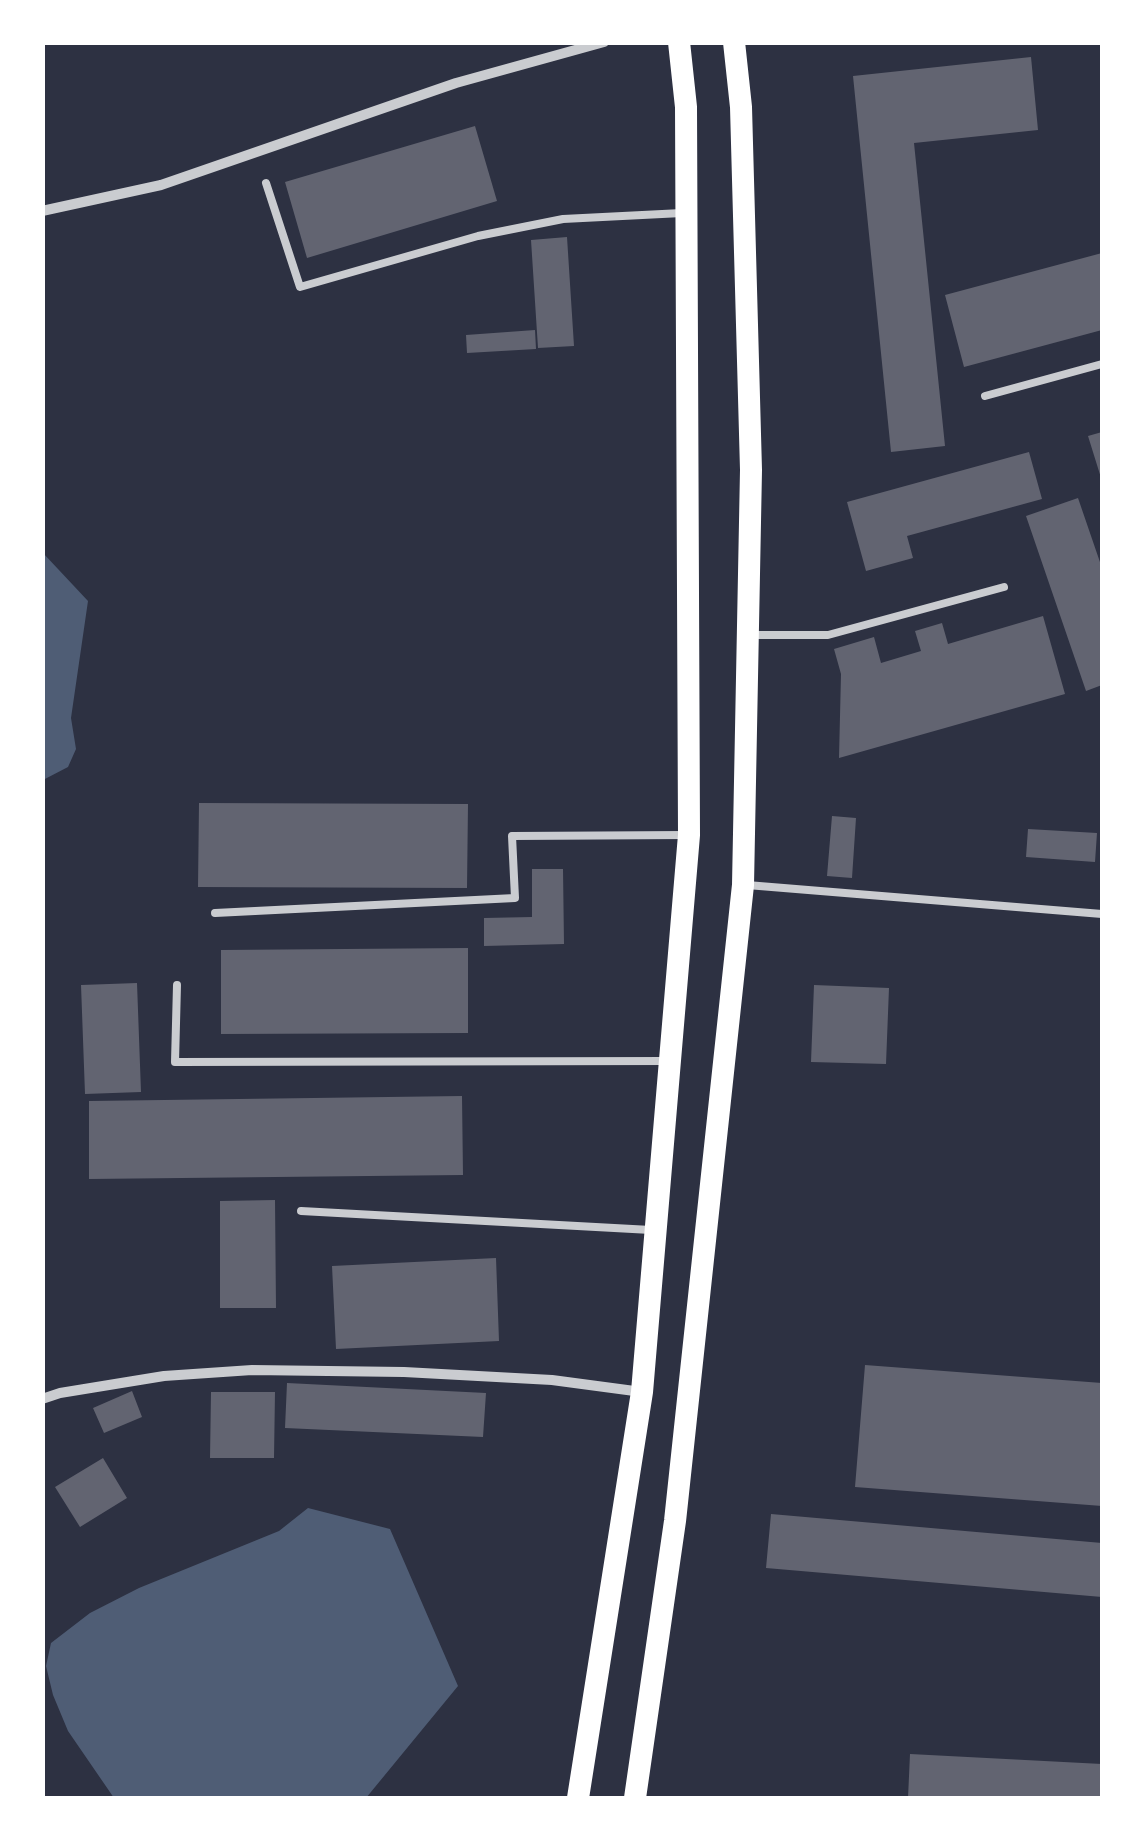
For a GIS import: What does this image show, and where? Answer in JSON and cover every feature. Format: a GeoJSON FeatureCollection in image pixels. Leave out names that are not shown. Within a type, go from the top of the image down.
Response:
{"type":"FeatureCollection","features":[{"type":"Feature","properties":{"kind":"highway"},"geometry":{"type":"LineString","coordinates":[[578,1798],[642,1392],[688,835],[686,106],[679,42]]}},
{"type":"Feature","properties":{"kind":"highway"},"geometry":{"type":"LineString","coordinates":[[634,1798],[674,1521],[743,885],[751,470],[741,126],[734,42]]}},
{"type":"Feature","properties":{"kind":"street"},"geometry":{"type":"LineString","coordinates":[[42,211],[161,185],[456,83],[604,42]]}},
{"type":"Feature","properties":{"kind":"street"},"geometry":{"type":"LineString","coordinates":[[42,1399],[164,1376],[252,1370],[404,1372],[552,1380],[642,1392]]}},
{"type":"Feature","properties":{"kind":"lane"},"geometry":{"type":"LineString","coordinates":[[266,184],[300,287],[478,236],[563,218],[686,213]]}},
{"type":"Feature","properties":{"kind":"lane"},"geometry":{"type":"LineString","coordinates":[[986,396],[1102,364]]}},
{"type":"Feature","properties":{"kind":"lane"},"geometry":{"type":"LineString","coordinates":[[748,635],[828,635],[1004,587]]}},
{"type":"Feature","properties":{"kind":"lane"},"geometry":{"type":"LineString","coordinates":[[215,913],[515,898],[512,836],[688,835]]}},
{"type":"Feature","properties":{"kind":"lane"},"geometry":{"type":"LineString","coordinates":[[743,885],[1102,914]]}},
{"type":"Feature","properties":{"kind":"lane"},"geometry":{"type":"LineString","coordinates":[[178,985],[175,1062],[672,1061]]}},
{"type":"Feature","properties":{"kind":"lane"},"geometry":{"type":"LineString","coordinates":[[301,1211],[656,1230]]}},
{"type":"Feature","properties":{"kind":"water"},"geometry":{"type":"Polygon","coordinates":[[[43,553],[88,601],[71,718],[76,749],[68,767],[43,780],[43,553]]]}},
{"type":"Feature","properties":{"kind":"water"},"geometry":{"type":"Polygon","coordinates":[[[308,1508],[390,1529],[458,1686],[366,1798],[114,1798],[68,1731],[53,1695],[46,1666],[51,1643],[90,1613],[139,1588],[279,1531],[308,1508]]]}},
{"type":"Feature","properties":{"kind":"building"},"geometry":{"type":"Polygon","coordinates":[[[1031,57],[1038,130],[914,143],[945,446],[891,452],[853,76],[1031,57]]]}},
{"type":"Feature","properties":{"kind":"building"},"geometry":{"type":"Polygon","coordinates":[[[475,126],[497,201],[307,258],[285,182],[475,126]]]}},
{"type":"Feature","properties":{"kind":"building"},"geometry":{"type":"Polygon","coordinates":[[[567,237],[574,346],[538,348],[531,240],[567,237]]]}},
{"type":"Feature","properties":{"kind":"building"},"geometry":{"type":"Polygon","coordinates":[[[1102,253],[1102,330],[964,367],[945,295],[1102,253]]]}},
{"type":"Feature","properties":{"kind":"building"},"geometry":{"type":"Polygon","coordinates":[[[535,330],[536,349],[467,353],[466,335],[535,330]]]}},
{"type":"Feature","properties":{"kind":"building"},"geometry":{"type":"Polygon","coordinates":[[[1102,432],[1102,481],[1088,436],[1102,432]]]}},
{"type":"Feature","properties":{"kind":"building"},"geometry":{"type":"Polygon","coordinates":[[[1029,452],[1042,499],[907,536],[913,558],[866,571],[847,502],[1029,452]]]}},
{"type":"Feature","properties":{"kind":"building"},"geometry":{"type":"Polygon","coordinates":[[[1078,498],[1102,568],[1102,685],[1086,691],[1026,516],[1078,498]]]}},
{"type":"Feature","properties":{"kind":"building"},"geometry":{"type":"Polygon","coordinates":[[[1043,616],[1065,694],[839,758],[841,674],[834,649],[874,637],[881,663],[921,651],[915,631],[942,623],[948,644],[1043,616]]]}},
{"type":"Feature","properties":{"kind":"building"},"geometry":{"type":"Polygon","coordinates":[[[199,803],[468,804],[467,888],[198,887],[199,803]]]}},
{"type":"Feature","properties":{"kind":"building"},"geometry":{"type":"Polygon","coordinates":[[[832,816],[856,818],[852,878],[827,876],[832,816]]]}},
{"type":"Feature","properties":{"kind":"building"},"geometry":{"type":"Polygon","coordinates":[[[1028,829],[1097,833],[1095,862],[1026,857],[1028,829]]]}},
{"type":"Feature","properties":{"kind":"building"},"geometry":{"type":"Polygon","coordinates":[[[532,869],[563,869],[564,944],[484,946],[484,918],[532,917],[532,869]]]}},
{"type":"Feature","properties":{"kind":"building"},"geometry":{"type":"Polygon","coordinates":[[[468,948],[468,1033],[221,1034],[221,950],[468,948]]]}},
{"type":"Feature","properties":{"kind":"building"},"geometry":{"type":"Polygon","coordinates":[[[137,983],[141,1092],[85,1094],[81,985],[137,983]]]}},
{"type":"Feature","properties":{"kind":"building"},"geometry":{"type":"Polygon","coordinates":[[[814,985],[889,988],[886,1064],[811,1062],[814,985]]]}},
{"type":"Feature","properties":{"kind":"building"},"geometry":{"type":"Polygon","coordinates":[[[462,1096],[463,1175],[89,1179],[89,1101],[462,1096]]]}},
{"type":"Feature","properties":{"kind":"building"},"geometry":{"type":"Polygon","coordinates":[[[275,1200],[276,1308],[220,1308],[220,1201],[275,1200]]]}},
{"type":"Feature","properties":{"kind":"building"},"geometry":{"type":"Polygon","coordinates":[[[496,1258],[499,1341],[336,1349],[332,1266],[496,1258]]]}},
{"type":"Feature","properties":{"kind":"building"},"geometry":{"type":"Polygon","coordinates":[[[865,1365],[1102,1383],[1102,1506],[855,1487],[865,1365]]]}},
{"type":"Feature","properties":{"kind":"building"},"geometry":{"type":"Polygon","coordinates":[[[287,1383],[486,1393],[483,1437],[285,1428],[287,1383]]]}},
{"type":"Feature","properties":{"kind":"building"},"geometry":{"type":"Polygon","coordinates":[[[132,1391],[142,1417],[104,1433],[93,1408],[132,1391]]]}},
{"type":"Feature","properties":{"kind":"building"},"geometry":{"type":"Polygon","coordinates":[[[211,1392],[275,1392],[274,1458],[210,1458],[211,1392]]]}},
{"type":"Feature","properties":{"kind":"building"},"geometry":{"type":"Polygon","coordinates":[[[103,1458],[127,1498],[80,1527],[55,1487],[103,1458]]]}},
{"type":"Feature","properties":{"kind":"building"},"geometry":{"type":"Polygon","coordinates":[[[771,1514],[1102,1543],[1102,1597],[766,1568],[771,1514]]]}},
{"type":"Feature","properties":{"kind":"building"},"geometry":{"type":"Polygon","coordinates":[[[910,1754],[1102,1764],[1102,1798],[908,1798],[910,1754]]]}}]}
